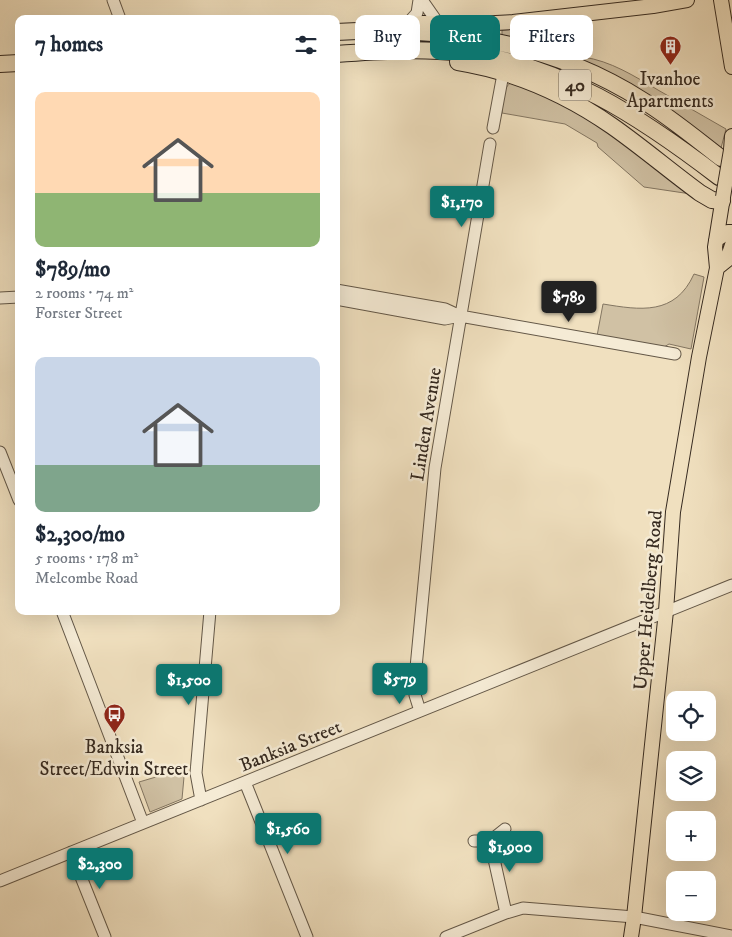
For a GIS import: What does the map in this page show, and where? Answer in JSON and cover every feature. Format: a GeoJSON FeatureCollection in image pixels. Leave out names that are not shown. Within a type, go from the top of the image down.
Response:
{"type":"FeatureCollection","features":[{"type":"Feature","properties":{"kind":"highway","name":"40"},"geometry":{"type":"LineString","coordinates":[[340,32],[355,31]]}},
{"type":"Feature","properties":{"kind":"highway","name":"40"},"geometry":{"type":"LineString","coordinates":[[420,31],[474,36],[548,56],[583,70],[640,98],[726,154]]}},
{"type":"Feature","properties":{"kind":"highway","name":"40"},"geometry":{"type":"LineString","coordinates":[[420,51],[445,51],[479,55],[517,63],[550,74],[581,87],[641,120],[719,176]]}},
{"type":"Feature","properties":{"kind":"highway","name":"40"},"geometry":{"type":"LineString","coordinates":[[340,54],[355,53]]}},
{"type":"Feature","properties":{"kind":"highway"},"geometry":{"type":"LineString","coordinates":[[420,55],[478,66],[542,87],[584,108],[612,126],[700,193],[712,200],[726,199]]}},
{"type":"Feature","properties":{"kind":"highway"},"geometry":{"type":"LineString","coordinates":[[0,64],[15,63]]}},
{"type":"Feature","properties":{"kind":"main road"},"geometry":{"type":"LineString","coordinates":[[500,23],[585,15],[684,0]]}},
{"type":"Feature","properties":{"kind":"main road"},"geometry":{"type":"LineString","coordinates":[[721,0],[732,67]]}},
{"type":"Feature","properties":{"kind":"main road","name":"Upper Heidelberg Road"},"geometry":{"type":"LineString","coordinates":[[631,937],[666,611],[673,512],[699,358],[717,268],[714,253],[726,199],[726,154],[732,136]]}},
{"type":"Feature","properties":{"kind":"main road"},"geometry":{"type":"LineString","coordinates":[[716,240],[728,232],[732,232]]}},
{"type":"Feature","properties":{"kind":"main road","name":"Upper Heidelberg Road"},"geometry":{"type":"LineString","coordinates":[[717,268],[727,260],[732,246]]}},
{"type":"Feature","properties":{"kind":"street"},"geometry":{"type":"LineString","coordinates":[[113,0],[119,15]]}},
{"type":"Feature","properties":{"kind":"street"},"geometry":{"type":"LineString","coordinates":[[420,0],[432,15]]}},
{"type":"Feature","properties":{"kind":"street"},"geometry":{"type":"LineString","coordinates":[[416,15],[420,0]]}},
{"type":"Feature","properties":{"kind":"street"},"geometry":{"type":"LineString","coordinates":[[493,128],[503,74]]}},
{"type":"Feature","properties":{"kind":"street","name":"Linden Avenue"},"geometry":{"type":"LineString","coordinates":[[420,711],[415,694],[415,678],[435,468],[490,144]]}},
{"type":"Feature","properties":{"kind":"street"},"geometry":{"type":"LineString","coordinates":[[340,291],[445,309],[460,316],[675,354]]}},
{"type":"Feature","properties":{"kind":"street"},"geometry":{"type":"LineString","coordinates":[[0,298],[15,297]]}},
{"type":"Feature","properties":{"kind":"street"},"geometry":{"type":"LineString","coordinates":[[340,300],[445,319],[460,316]]}},
{"type":"Feature","properties":{"kind":"street"},"geometry":{"type":"LineString","coordinates":[[0,452],[15,490]]}},
{"type":"Feature","properties":{"kind":"street","name":"Banksia Street"},"geometry":{"type":"LineString","coordinates":[[0,881],[732,585]]}},
{"type":"Feature","properties":{"kind":"street"},"geometry":{"type":"LineString","coordinates":[[64,615],[143,823]]}},
{"type":"Feature","properties":{"kind":"street"},"geometry":{"type":"LineString","coordinates":[[200,800],[196,773],[210,615]]}},
{"type":"Feature","properties":{"kind":"street"},"geometry":{"type":"LineString","coordinates":[[245,782],[307,937]]}},
{"type":"Feature","properties":{"kind":"street"},"geometry":{"type":"LineString","coordinates":[[474,841],[490,841],[505,829]]}},
{"type":"Feature","properties":{"kind":"street"},"geometry":{"type":"LineString","coordinates":[[490,841],[506,913]]}},
{"type":"Feature","properties":{"kind":"street"},"geometry":{"type":"LineString","coordinates":[[72,852],[105,937]]}},
{"type":"Feature","properties":{"kind":"street"},"geometry":{"type":"LineString","coordinates":[[446,937],[523,908],[634,917],[732,936]]}},
{"type":"Feature","properties":{"kind":"shaded area"},"geometry":{"type":"Polygon","coordinates":[[[510,29],[510,38],[502,35],[502,30],[510,29]]]}},
{"type":"Feature","properties":{"kind":"shaded area"},"geometry":{"type":"Polygon","coordinates":[[[593,59],[622,70],[726,129],[721,148],[649,95],[607,72],[573,60],[593,59]]]}},
{"type":"Feature","properties":{"kind":"shaded area"},"geometry":{"type":"Polygon","coordinates":[[[512,82],[572,105],[691,194],[644,187],[598,147],[597,143],[565,124],[502,113],[506,87],[512,82]]]}},
{"type":"Feature","properties":{"kind":"shaded area"},"geometry":{"type":"Polygon","coordinates":[[[694,274],[704,277],[691,349],[669,344],[664,347],[597,336],[603,304],[643,308],[667,304],[686,288],[694,274]]]}},
{"type":"Feature","properties":{"kind":"shaded area"},"geometry":{"type":"Polygon","coordinates":[[[185,766],[182,799],[150,812],[139,782],[173,772],[185,766]]]}},
{"type":"Feature","properties":{"kind":"place","name":"Ivanhoe Apartments"},"geometry":{"type":"Point","coordinates":[670,66]}},
{"type":"Feature","properties":{"kind":"place","name":"Banksia Street/Edwin Street"},"geometry":{"type":"Point","coordinates":[114,734]}}]}
